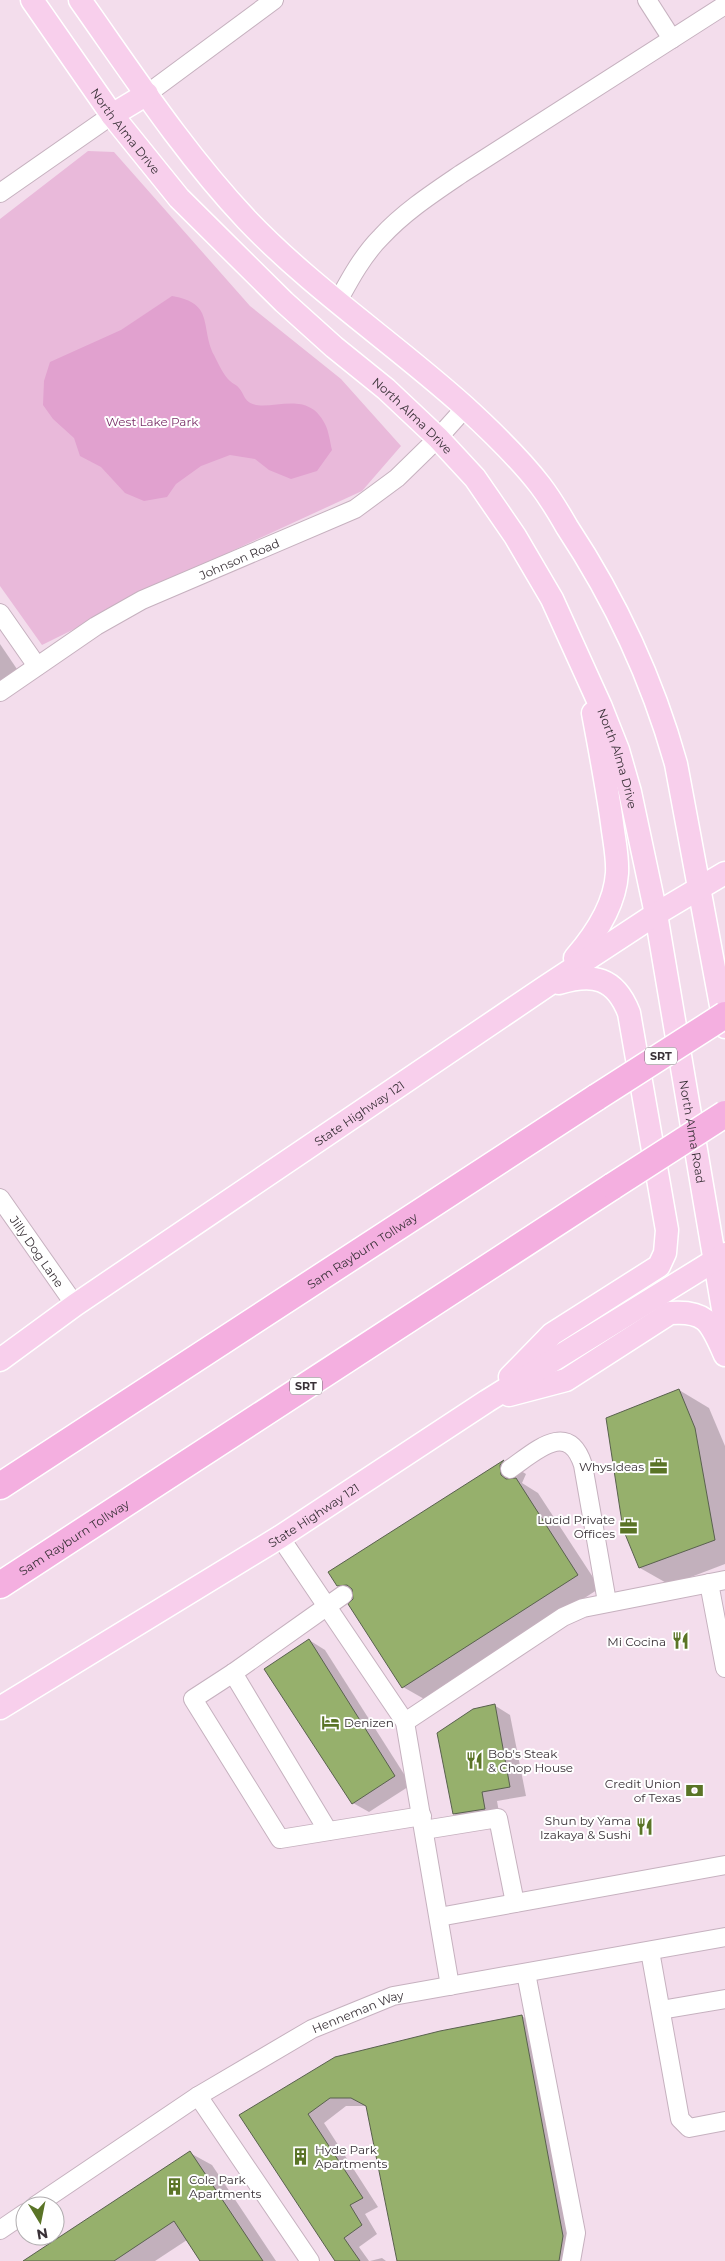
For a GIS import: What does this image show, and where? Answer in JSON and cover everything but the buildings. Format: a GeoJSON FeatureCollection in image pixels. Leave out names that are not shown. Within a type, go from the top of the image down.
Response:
{"type":"FeatureCollection","features":[{"type":"Feature","properties":{"kind":"highway","name":"Sam Rayburn Tollway"},"geometry":{"type":"LineString","coordinates":[[0,1486],[725,1015]]}},
{"type":"Feature","properties":{"kind":"highway","name":"Sam Rayburn Tollway"},"geometry":{"type":"LineString","coordinates":[[0,1585],[725,1114]]}},
{"type":"Feature","properties":{"kind":"main road","name":"North Alma Drive"},"geometry":{"type":"LineString","coordinates":[[32,0],[112,115],[179,198],[284,302],[334,347],[386,389],[438,438],[475,478],[515,536],[552,599],[620,754],[656,914]]}},
{"type":"Feature","properties":{"kind":"main road"},"geometry":{"type":"LineString","coordinates":[[80,0],[199,165],[248,220],[297,268],[465,408],[540,485],[590,561],[635,645],[665,724],[676,764],[725,1027]]}},
{"type":"Feature","properties":{"kind":"main road"},"geometry":{"type":"LineString","coordinates":[[112,115],[147,94]]}},
{"type":"Feature","properties":{"kind":"main road"},"geometry":{"type":"LineString","coordinates":[[546,986],[594,936],[607,908],[617,874],[609,798],[586,673]]}},
{"type":"Feature","properties":{"kind":"main road","name":"State Highway 121"},"geometry":{"type":"LineString","coordinates":[[0,1360],[75,1305],[546,986],[656,914],[725,873]]}},
{"type":"Feature","properties":{"kind":"main road","name":"North Alma Road"},"geometry":{"type":"LineString","coordinates":[[656,914],[719,1257],[725,1321]]}},
{"type":"Feature","properties":{"kind":"main road"},"geometry":{"type":"LineString","coordinates":[[487,1401],[552,1334],[659,1266],[667,1242],[667,1230],[629,1012],[625,1002],[612,987],[593,978],[579,977],[546,986]]}},
{"type":"Feature","properties":{"kind":"main road","name":"State Highway 121"},"geometry":{"type":"LineString","coordinates":[[0,1708],[280,1537],[487,1401],[719,1257]]}},
{"type":"Feature","properties":{"kind":"main road"},"geometry":{"type":"LineString","coordinates":[[487,1401],[566,1380],[670,1313],[688,1312],[702,1317],[712,1327],[725,1355]]}},
{"type":"Feature","properties":{"kind":"street"},"geometry":{"type":"LineString","coordinates":[[147,94],[274,0]]}},
{"type":"Feature","properties":{"kind":"street"},"geometry":{"type":"LineString","coordinates":[[647,0],[672,39]]}},
{"type":"Feature","properties":{"kind":"street"},"geometry":{"type":"LineString","coordinates":[[338,301],[357,267],[380,237],[418,204],[461,174],[725,5]]}},
{"type":"Feature","properties":{"kind":"street"},"geometry":{"type":"LineString","coordinates":[[0,193],[112,115]]}},
{"type":"Feature","properties":{"kind":"street","name":"Johnson Road"},"geometry":{"type":"LineString","coordinates":[[0,692],[103,622],[156,592],[355,509],[397,478],[438,438],[465,408]]}},
{"type":"Feature","properties":{"kind":"street"},"geometry":{"type":"LineString","coordinates":[[0,612],[37,666]]}},
{"type":"Feature","properties":{"kind":"street","name":"Jilly Dog Lane"},"geometry":{"type":"LineString","coordinates":[[0,1198],[75,1305]]}},
{"type":"Feature","properties":{"kind":"street"},"geometry":{"type":"LineString","coordinates":[[510,1469],[554,1442],[568,1442],[580,1454],[607,1602]]}},
{"type":"Feature","properties":{"kind":"street"},"geometry":{"type":"LineString","coordinates":[[280,1537],[405,1722],[440,1917],[450,1986]]}},
{"type":"Feature","properties":{"kind":"street"},"geometry":{"type":"LineString","coordinates":[[405,1722],[563,1617],[583,1608],[717,1582],[725,1668]]}},
{"type":"Feature","properties":{"kind":"street"},"geometry":{"type":"LineString","coordinates":[[343,1595],[193,1699],[280,1839],[328,1831],[498,1818],[515,1903]]}},
{"type":"Feature","properties":{"kind":"street"},"geometry":{"type":"LineString","coordinates":[[233,1673],[328,1831]]}},
{"type":"Feature","properties":{"kind":"street"},"geometry":{"type":"LineString","coordinates":[[440,1917],[725,1865]]}},
{"type":"Feature","properties":{"kind":"street","name":"Henneman Way"},"geometry":{"type":"LineString","coordinates":[[50,2196],[198,2096],[312,2029],[393,1996],[725,1937]]}},
{"type":"Feature","properties":{"kind":"street"},"geometry":{"type":"LineString","coordinates":[[650,1951],[680,2119],[689,2128],[725,2121]]}},
{"type":"Feature","properties":{"kind":"street"},"geometry":{"type":"LineString","coordinates":[[526,1972],[576,2233],[571,2261]]}},
{"type":"Feature","properties":{"kind":"street"},"geometry":{"type":"LineString","coordinates":[[661,2010],[725,1999]]}},
{"type":"Feature","properties":{"kind":"street"},"geometry":{"type":"LineString","coordinates":[[198,2096],[310,2261]]}},
{"type":"Feature","properties":{"kind":"street"},"geometry":{"type":"LineString","coordinates":[[0,2230],[15,2220]]}},
{"type":"Feature","properties":{"kind":"green space","name":"West Lake Park"},"geometry":{"type":"Polygon","coordinates":[[[88,151],[114,152],[250,306],[341,379],[401,446],[362,491],[234,550],[42,645],[0,586],[0,219],[88,151]]]}},
{"type":"Feature","properties":{"kind":"shaded area"},"geometry":{"type":"Polygon","coordinates":[[[172,296],[186,299],[195,304],[200,310],[204,318],[210,345],[221,369],[252,404],[261,406],[295,404],[306,406],[316,412],[325,424],[332,450],[317,471],[291,479],[269,470],[255,459],[230,455],[201,466],[176,484],[167,497],[144,501],[125,493],[101,467],[80,456],[74,438],[53,419],[43,405],[44,381],[50,362],[121,330],[172,296]]]}},
{"type":"Feature","properties":{"kind":"place","name":"WhysIdeas"},"geometry":{"type":"Point","coordinates":[658,1466]}},
{"type":"Feature","properties":{"kind":"place","name":"Lucid Private Offices"},"geometry":{"type":"Point","coordinates":[629,1526]}},
{"type":"Feature","properties":{"kind":"place","name":"Mi Cocina"},"geometry":{"type":"Point","coordinates":[680,1641]}},
{"type":"Feature","properties":{"kind":"place","name":"Denizen"},"geometry":{"type":"Point","coordinates":[330,1722]}},
{"type":"Feature","properties":{"kind":"place","name":"Bob's Steak & Chop House"},"geometry":{"type":"Point","coordinates":[474,1760]}},
{"type":"Feature","properties":{"kind":"place","name":"Credit Union of Texas"},"geometry":{"type":"Point","coordinates":[695,1790]}},
{"type":"Feature","properties":{"kind":"place","name":"Shun by Yama Izakaya & Sushi"},"geometry":{"type":"Point","coordinates":[645,1827]}},
{"type":"Feature","properties":{"kind":"place","name":"Hyde Park Apartments"},"geometry":{"type":"Point","coordinates":[301,2156]}},
{"type":"Feature","properties":{"kind":"place","name":"Cole Park Apartments"},"geometry":{"type":"Point","coordinates":[175,2186]}}]}
